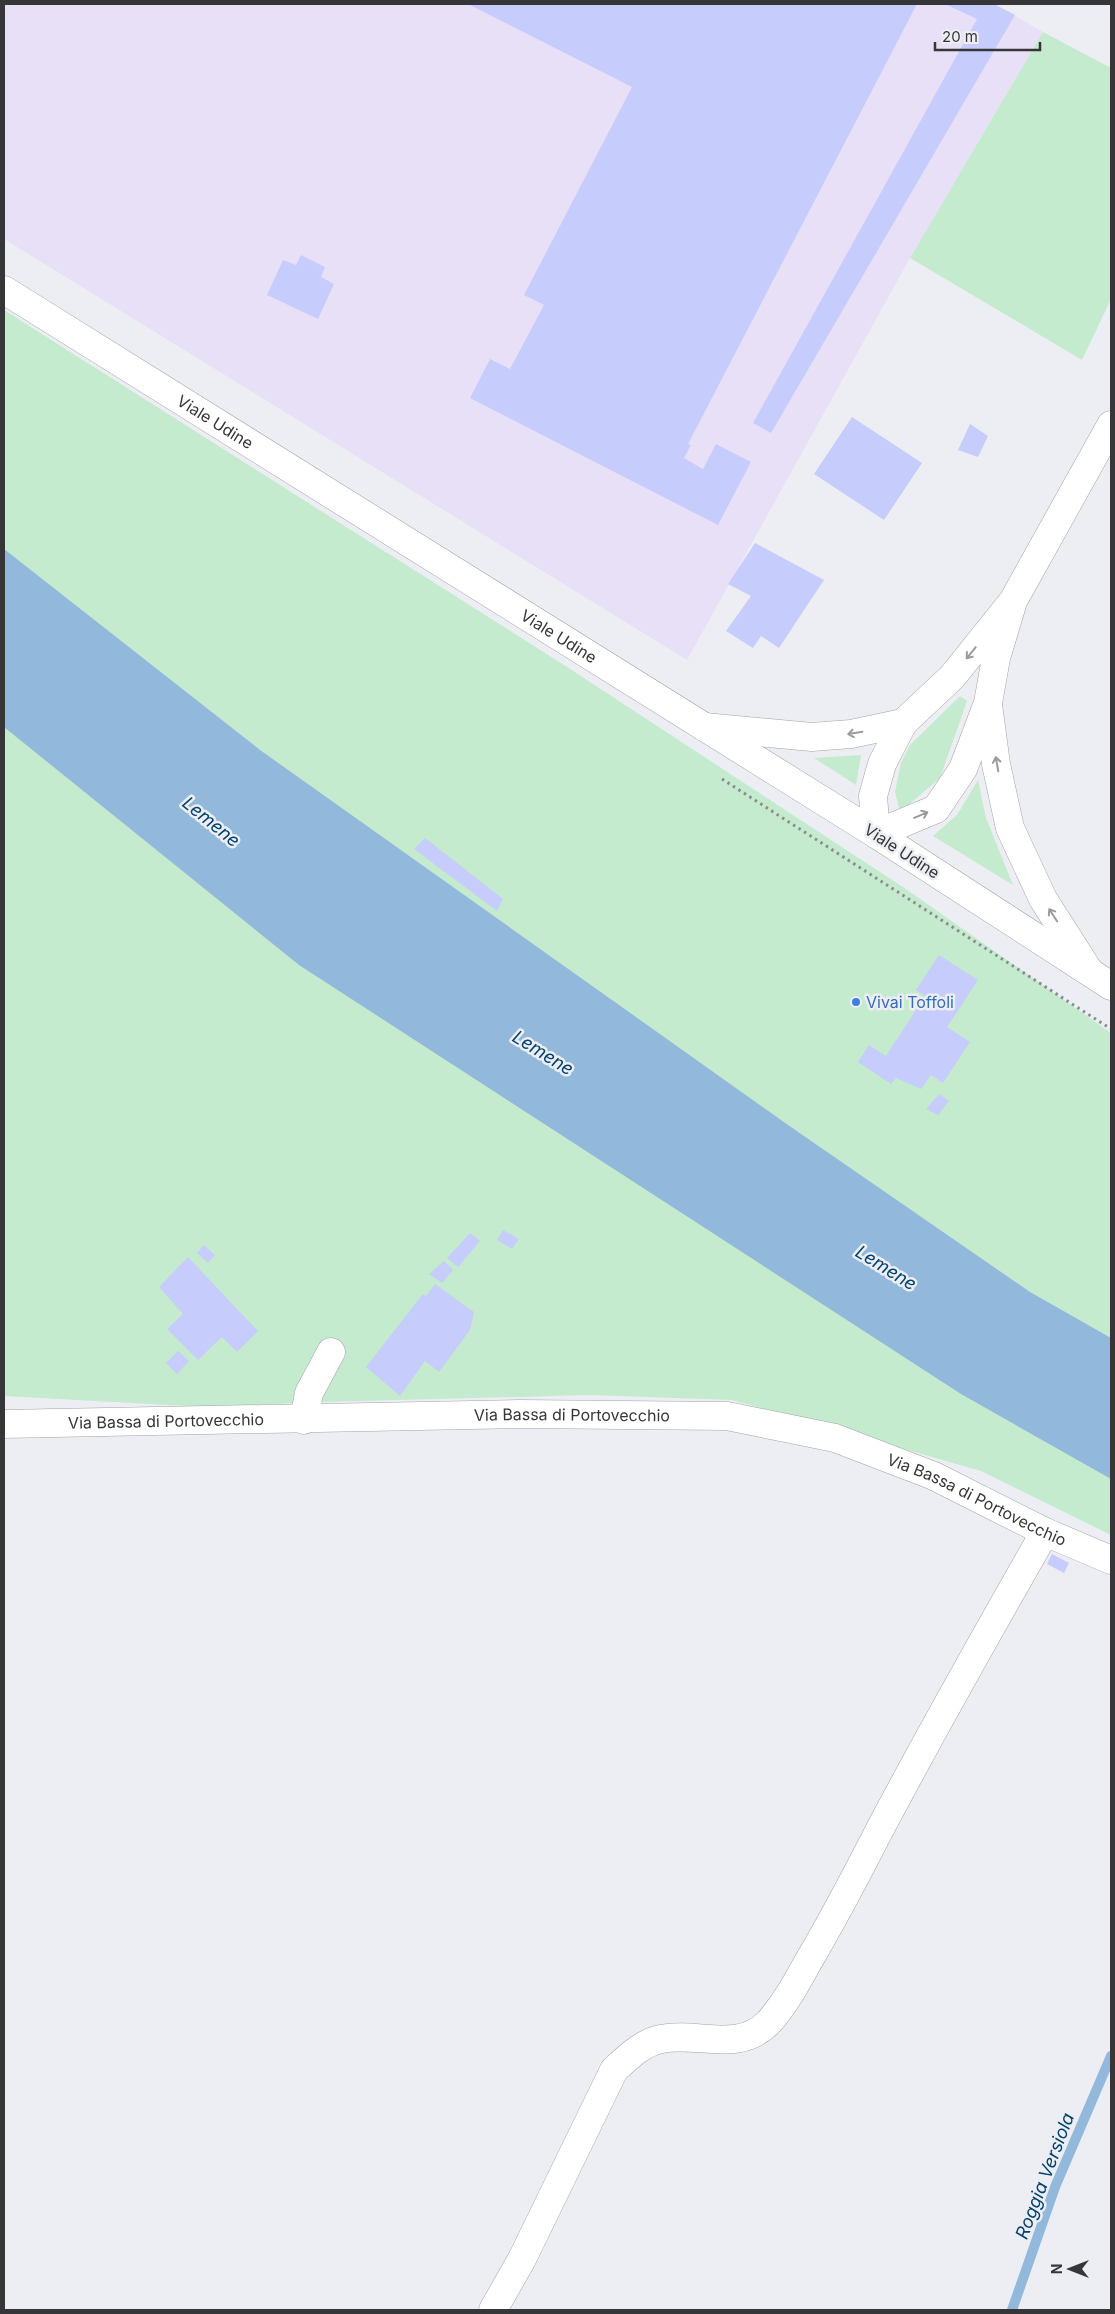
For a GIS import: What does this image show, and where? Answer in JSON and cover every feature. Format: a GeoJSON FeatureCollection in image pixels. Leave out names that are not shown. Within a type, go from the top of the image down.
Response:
{"type":"FeatureCollection","features":[{"type":"Feature","properties":{"kind":"main road","name":"Viale Udine"},"geometry":{"type":"LineString","coordinates":[[4,290],[876,834],[1111,986]]}},
{"type":"Feature","properties":{"kind":"main road"},"geometry":{"type":"LineString","coordinates":[[1013,601],[996,658],[988,703],[963,769],[936,809],[876,834],[873,796],[882,764],[902,723],[952,677],[1013,601],[1111,425]]}},
{"type":"Feature","properties":{"kind":"main road"},"geometry":{"type":"LineString","coordinates":[[988,703],[996,764],[1010,828],[1042,899],[1089,971]]}},
{"type":"Feature","properties":{"kind":"main road"},"geometry":{"type":"LineString","coordinates":[[704,727],[812,737],[851,734],[902,723]]}},
{"type":"Feature","properties":{"kind":"main road"},"geometry":{"type":"LineString","coordinates":[[304,1420],[309,1393],[331,1352]]}},
{"type":"Feature","properties":{"kind":"main road","name":"Via Bassa di Portovecchio"},"geometry":{"type":"LineString","coordinates":[[4,1424],[304,1420],[520,1414],[727,1416],[835,1438],[934,1476],[1045,1532],[1111,1560]]}},
{"type":"Feature","properties":{"kind":"main road"},"geometry":{"type":"LineString","coordinates":[[493,2310],[522,2259],[614,2070],[638,2049],[660,2039],[693,2037],[726,2041],[750,2035],[768,2023],[792,1991],[828,1928],[936,1723],[1045,1532]]}},
{"type":"Feature","properties":{"kind":"shaded area"},"geometry":{"type":"Polygon","coordinates":[[[4,4],[994,4],[1043,32],[910,258],[687,660],[4,239],[4,4]]]}},
{"type":"Feature","properties":{"kind":"green space"},"geometry":{"type":"Polygon","coordinates":[[[1043,32],[1111,68],[1111,299],[1082,360],[910,258],[1043,32]]]}},
{"type":"Feature","properties":{"kind":"green space"},"geometry":{"type":"Polygon","coordinates":[[[4,310],[564,665],[906,889],[1111,1033],[1111,1535],[981,1471],[732,1400],[589,1395],[204,1407],[4,1396],[4,310]]]}},
{"type":"Feature","properties":{"kind":"green space"},"geometry":{"type":"Polygon","coordinates":[[[960,696],[967,701],[940,778],[900,812],[895,792],[901,763],[910,745],[960,696]]]}},
{"type":"Feature","properties":{"kind":"green space"},"geometry":{"type":"Polygon","coordinates":[[[861,755],[856,785],[814,758],[861,755]]]}},
{"type":"Feature","properties":{"kind":"green space"},"geometry":{"type":"Polygon","coordinates":[[[978,780],[986,818],[1013,885],[933,836],[957,815],[978,780]]]}},
{"type":"Feature","properties":{"kind":"water","name":"Lemene"},"geometry":{"type":"Polygon","coordinates":[[[4,549],[260,750],[788,1125],[1030,1292],[1111,1338],[1111,1479],[961,1394],[299,965],[4,727],[4,549]]]}},
{"type":"Feature","properties":{"kind":"building"},"geometry":{"type":"Polygon","coordinates":[[[468,4],[917,4],[688,444],[691,445],[684,458],[703,469],[716,444],[751,462],[718,525],[470,398],[490,359],[510,369],[544,305],[524,295],[632,87],[468,4]]]}},
{"type":"Feature","properties":{"kind":"building"},"geometry":{"type":"Polygon","coordinates":[[[945,4],[994,4],[1015,15],[771,433],[753,423],[977,19],[945,4]]]}},
{"type":"Feature","properties":{"kind":"building"},"geometry":{"type":"Polygon","coordinates":[[[301,255],[325,267],[321,277],[334,284],[318,319],[267,295],[283,260],[296,265],[301,255]]]}},
{"type":"Feature","properties":{"kind":"building"},"geometry":{"type":"Polygon","coordinates":[[[852,417],[922,463],[884,520],[814,474],[852,417]]]}},
{"type":"Feature","properties":{"kind":"building"},"geometry":{"type":"Polygon","coordinates":[[[970,424],[988,436],[978,457],[958,450],[970,424]]]}},
{"type":"Feature","properties":{"kind":"building"},"geometry":{"type":"Polygon","coordinates":[[[755,543],[824,580],[779,648],[761,636],[753,648],[726,631],[751,596],[728,584],[755,543]]]}},
{"type":"Feature","properties":{"kind":"building"},"geometry":{"type":"Polygon","coordinates":[[[425,838],[503,899],[497,911],[414,849],[425,838]]]}},
{"type":"Feature","properties":{"kind":"building"},"geometry":{"type":"Polygon","coordinates":[[[939,955],[978,980],[947,1027],[970,1042],[943,1083],[931,1075],[921,1089],[896,1078],[891,1084],[858,1062],[869,1045],[886,1056],[925,996],[916,990],[939,955]]]}},
{"type":"Feature","properties":{"kind":"building"},"geometry":{"type":"Polygon","coordinates":[[[939,1094],[949,1101],[938,1115],[926,1109],[939,1094]]]}},
{"type":"Feature","properties":{"kind":"building"},"geometry":{"type":"Polygon","coordinates":[[[503,1230],[519,1239],[512,1249],[497,1240],[503,1230]]]}},
{"type":"Feature","properties":{"kind":"building"},"geometry":{"type":"Polygon","coordinates":[[[470,1233],[480,1241],[458,1267],[447,1258],[470,1233]]]}},
{"type":"Feature","properties":{"kind":"building"},"geometry":{"type":"Polygon","coordinates":[[[204,1245],[215,1255],[208,1263],[197,1253],[204,1245]]]}},
{"type":"Feature","properties":{"kind":"building"},"geometry":{"type":"Polygon","coordinates":[[[188,1257],[258,1331],[237,1352],[222,1337],[198,1360],[167,1329],[183,1314],[159,1287],[188,1257]]]}},
{"type":"Feature","properties":{"kind":"building"},"geometry":{"type":"Polygon","coordinates":[[[444,1261],[453,1270],[442,1283],[429,1274],[444,1261]]]}},
{"type":"Feature","properties":{"kind":"building"},"geometry":{"type":"Polygon","coordinates":[[[435,1284],[474,1312],[470,1330],[439,1372],[425,1361],[400,1396],[366,1367],[423,1294],[426,1296],[435,1284]]]}},
{"type":"Feature","properties":{"kind":"building"},"geometry":{"type":"Polygon","coordinates":[[[178,1351],[189,1361],[177,1374],[166,1363],[178,1351]]]}},
{"type":"Feature","properties":{"kind":"building"},"geometry":{"type":"Polygon","coordinates":[[[1052,1554],[1069,1563],[1064,1573],[1047,1564],[1052,1554]]]}},
{"type":"Feature","properties":{"kind":"waterway","name":"Roggia Versiola"},"geometry":{"type":"LineString","coordinates":[[1012,2310],[1055,2187],[1111,2056]]}},
{"type":"Feature","properties":{"kind":"place","name":"Vivai Toffoli"},"geometry":{"type":"Point","coordinates":[856,1002]}}]}
